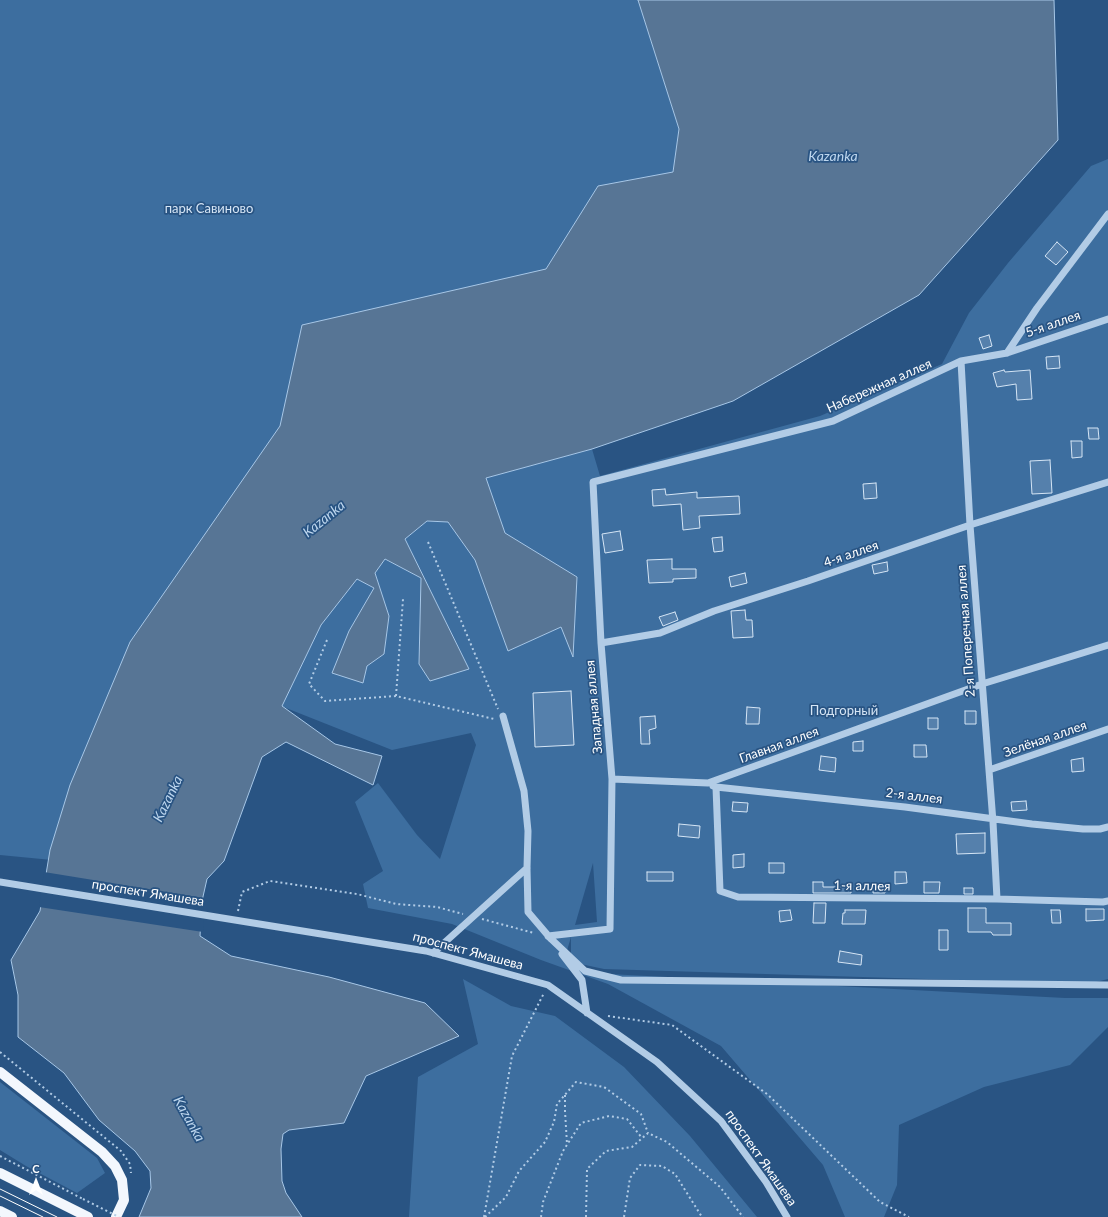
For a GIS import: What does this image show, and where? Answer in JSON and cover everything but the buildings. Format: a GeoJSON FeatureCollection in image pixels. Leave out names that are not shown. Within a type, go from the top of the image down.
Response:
{"type":"FeatureCollection","features":[{"type":"Feature","properties":{"kind":"main road"},"geometry":{"type":"LineString","coordinates":[[0,1072],[102,1152],[115,1166],[122,1180],[124,1200],[118,1217]]}},
{"type":"Feature","properties":{"kind":"main road"},"geometry":{"type":"LineString","coordinates":[[0,1173],[88,1217]]}},
{"type":"Feature","properties":{"kind":"main road"},"geometry":{"type":"LineString","coordinates":[[0,1211],[12,1217]]}},
{"type":"Feature","properties":{"kind":"lane"},"geometry":{"type":"LineString","coordinates":[[1007,353],[1037,308],[1108,214]]}},
{"type":"Feature","properties":{"kind":"lane","name":"5-я аллея"},"geometry":{"type":"LineString","coordinates":[[1007,353],[1108,319]]}},
{"type":"Feature","properties":{"kind":"lane","name":"Набережная аллея"},"geometry":{"type":"LineString","coordinates":[[593,482],[833,421],[962,361],[1007,353]]}},
{"type":"Feature","properties":{"kind":"lane","name":"2-я Поперечная аллея"},"geometry":{"type":"LineString","coordinates":[[962,361],[970,525],[993,818],[997,899]]}},
{"type":"Feature","properties":{"kind":"lane","name":"Западная аллея"},"geometry":{"type":"LineString","coordinates":[[548,936],[610,929],[612,779],[600,643],[593,482]]}},
{"type":"Feature","properties":{"kind":"lane","name":"4-я аллея"},"geometry":{"type":"LineString","coordinates":[[600,643],[660,633],[714,611],[808,581],[970,525],[1108,482]]}},
{"type":"Feature","properties":{"kind":"lane","name":"Главная аллея"},"geometry":{"type":"LineString","coordinates":[[612,779],[708,783],[982,684],[1108,645]]}},
{"type":"Feature","properties":{"kind":"lane"},"geometry":{"type":"LineString","coordinates":[[502,715],[524,791],[528,831],[528,912],[582,980],[587,1013]]}},
{"type":"Feature","properties":{"kind":"lane","name":"Зелёная аллея"},"geometry":{"type":"LineString","coordinates":[[989,770],[1108,730]]}},
{"type":"Feature","properties":{"kind":"lane"},"geometry":{"type":"LineString","coordinates":[[708,783],[716,787]]}},
{"type":"Feature","properties":{"kind":"lane","name":"2-я аллея"},"geometry":{"type":"LineString","coordinates":[[716,787],[897,806],[1083,829],[1100,829],[1108,827]]}},
{"type":"Feature","properties":{"kind":"lane","name":"1-я аллея"},"geometry":{"type":"LineString","coordinates":[[716,787],[720,891],[738,897],[1108,901]]}},
{"type":"Feature","properties":{"kind":"lane"},"geometry":{"type":"LineString","coordinates":[[433,953],[527,868]]}},
{"type":"Feature","properties":{"kind":"lane","name":"проспект Ямашева"},"geometry":{"type":"LineString","coordinates":[[0,882],[433,953],[548,985],[658,1062],[722,1121],[766,1182],[787,1217]]}},
{"type":"Feature","properties":{"kind":"lane"},"geometry":{"type":"LineString","coordinates":[[548,936],[585,971],[621,980],[1108,985]]}},
{"type":"Feature","properties":{"kind":"lane"},"geometry":{"type":"LineString","coordinates":[[0,1170],[14,1180]]}},
{"type":"Feature","properties":{"kind":"path"},"geometry":{"type":"LineString","coordinates":[[428,542],[502,715]]}},
{"type":"Feature","properties":{"kind":"path"},"geometry":{"type":"LineString","coordinates":[[396,696],[403,599]]}},
{"type":"Feature","properties":{"kind":"path"},"geometry":{"type":"LineString","coordinates":[[327,640],[309,684],[325,701],[396,696],[495,719]]}},
{"type":"Feature","properties":{"kind":"path"},"geometry":{"type":"LineString","coordinates":[[236,920],[242,892],[270,881],[357,894],[396,904],[437,907],[464,914]]}},
{"type":"Feature","properties":{"kind":"path"},"geometry":{"type":"LineString","coordinates":[[477,917],[548,936]]}},
{"type":"Feature","properties":{"kind":"path"},"geometry":{"type":"LineString","coordinates":[[485,1217],[512,1056],[548,985]]}},
{"type":"Feature","properties":{"kind":"path"},"geometry":{"type":"LineString","coordinates":[[587,1013],[672,1025],[767,1094],[880,1202],[909,1217]]}},
{"type":"Feature","properties":{"kind":"path"},"geometry":{"type":"LineString","coordinates":[[485,1217],[506,1197],[519,1171],[545,1142],[554,1122],[557,1104],[576,1082],[604,1087],[641,1114],[648,1133],[668,1142],[720,1187],[743,1217]]}},
{"type":"Feature","properties":{"kind":"path"},"geometry":{"type":"LineString","coordinates":[[566,1094],[564,1110],[567,1144]]}},
{"type":"Feature","properties":{"kind":"path"},"geometry":{"type":"LineString","coordinates":[[541,1217],[543,1202],[563,1151],[580,1123],[610,1116],[628,1119],[642,1138]]}},
{"type":"Feature","properties":{"kind":"path"},"geometry":{"type":"LineString","coordinates":[[586,1217],[587,1169],[606,1151],[632,1147],[648,1133]]}},
{"type":"Feature","properties":{"kind":"path"},"geometry":{"type":"LineString","coordinates":[[0,1156],[118,1217]]}},
{"type":"Feature","properties":{"kind":"path"},"geometry":{"type":"LineString","coordinates":[[624,1217],[630,1178],[640,1165],[662,1166],[675,1174],[702,1217]]}},
{"type":"Feature","properties":{"kind":"green space","name":"парк Савиново"},"geometry":{"type":"Polygon","coordinates":[[[0,0],[638,0],[679,129],[673,172],[598,187],[546,269],[52,860],[0,855],[0,0]]]}},
{"type":"Feature","properties":{"kind":"green space","name":"Подгорный"},"geometry":{"type":"Polygon","coordinates":[[[1108,159],[1108,979],[1088,984],[604,969],[571,962],[571,937],[566,954],[568,965],[609,974],[1065,998],[1108,998],[1108,1027],[1070,1065],[984,1087],[899,1125],[897,1185],[884,1217],[845,1217],[823,1165],[721,1046],[608,984],[541,960],[452,924],[368,908],[363,884],[383,871],[355,802],[378,783],[417,835],[440,859],[476,745],[471,733],[392,750],[281,706],[321,625],[357,579],[374,588],[349,631],[367,666],[384,654],[389,616],[375,573],[384,559],[421,578],[419,664],[469,669],[405,539],[427,521],[448,522],[475,560],[508,651],[561,627],[573,656],[577,577],[505,533],[486,478],[592,449],[600,476],[820,416],[942,364],[969,313],[1008,263],[1091,166],[1108,159]],[[593,863],[575,925],[597,922],[593,863]]]}},
{"type":"Feature","properties":{"kind":"green space"},"geometry":{"type":"Polygon","coordinates":[[[463,979],[511,1006],[555,1016],[624,1067],[690,1136],[757,1217],[409,1217],[418,1077],[478,1044],[463,979]]]}},
{"type":"Feature","properties":{"kind":"green space"},"geometry":{"type":"Polygon","coordinates":[[[0,1082],[97,1158],[105,1173],[77,1193],[26,1166],[0,1150],[0,1082]]]}},
{"type":"Feature","properties":{"kind":"water","name":"Kazanka"},"geometry":{"type":"Polygon","coordinates":[[[638,0],[1054,0],[1058,140],[919,295],[733,401],[592,449],[486,478],[505,533],[577,577],[573,657],[561,627],[508,651],[475,560],[448,522],[427,521],[405,539],[469,669],[430,681],[419,664],[421,578],[385,559],[375,573],[389,616],[384,654],[367,666],[363,683],[332,673],[349,631],[374,588],[357,579],[321,625],[282,706],[335,744],[382,756],[373,785],[286,742],[262,757],[224,861],[207,879],[202,901],[200,936],[231,956],[329,977],[425,1003],[459,1036],[366,1076],[344,1123],[289,1130],[283,1134],[281,1149],[282,1181],[286,1193],[302,1217],[139,1217],[151,1188],[150,1171],[135,1151],[99,1120],[64,1073],[18,1037],[18,995],[11,960],[40,911],[50,850],[70,785],[130,642],[280,426],[302,325],[546,269],[598,186],[673,172],[679,129],[638,0]]]}},
{"type":"Feature","properties":{"kind":"pier"},"geometry":{"type":"Polygon","coordinates":[[[44,872],[204,898],[203,932],[39,907],[44,872]]]}},
{"type":"Feature","properties":{"kind":"tram line"},"geometry":{"type":"LineString","coordinates":[[0,1189],[57,1217]]}},
{"type":"Feature","properties":{"kind":"tram line"},"geometry":{"type":"LineString","coordinates":[[0,1196],[43,1217]]}}]}
